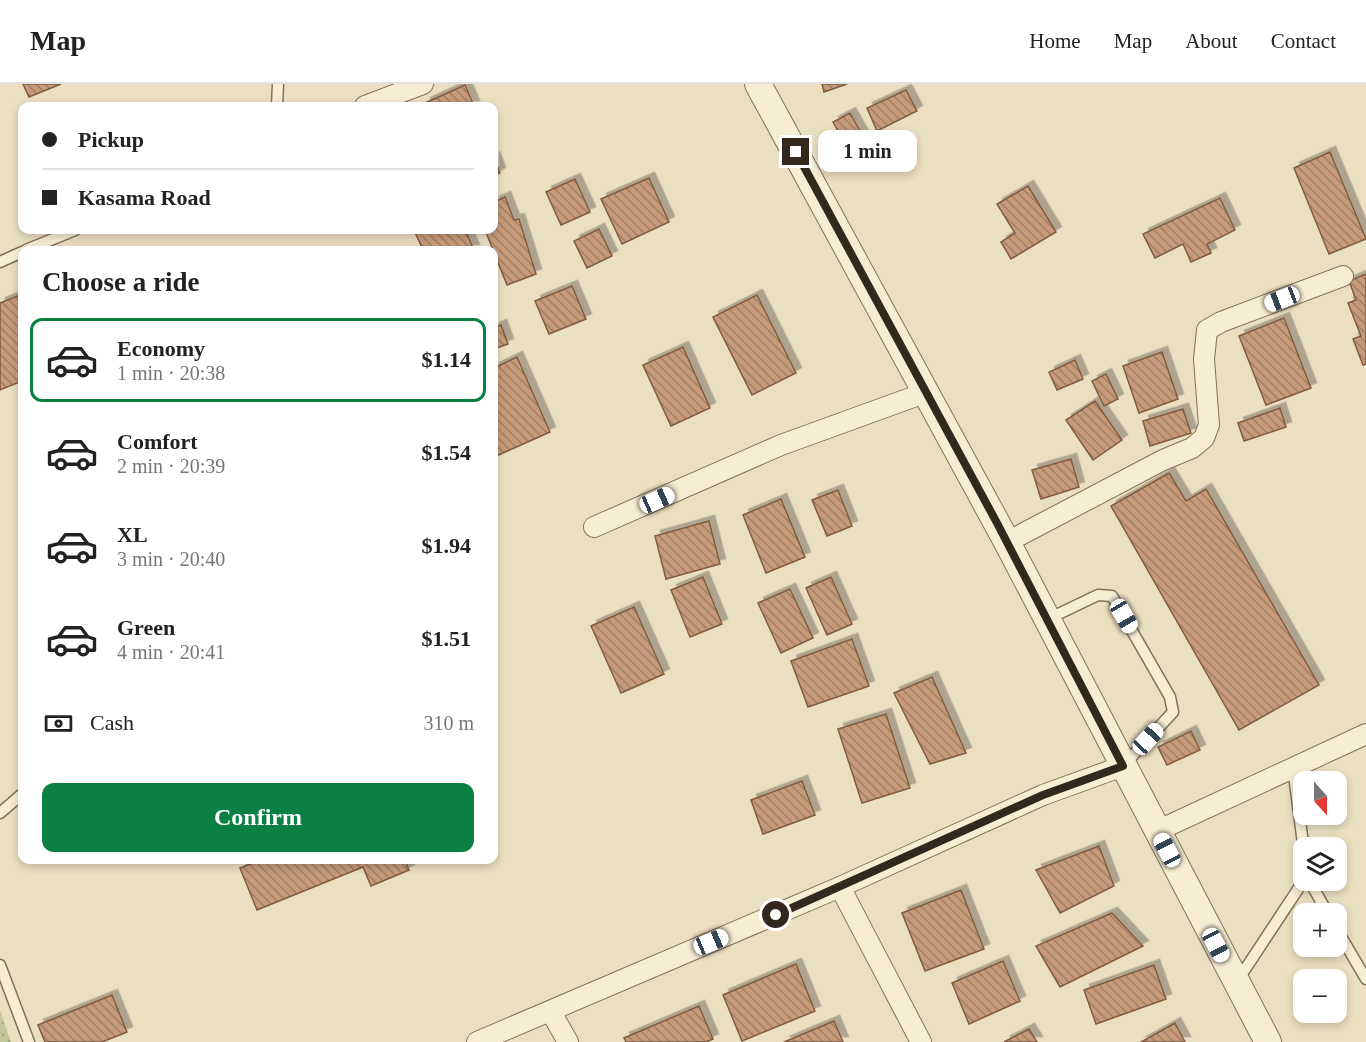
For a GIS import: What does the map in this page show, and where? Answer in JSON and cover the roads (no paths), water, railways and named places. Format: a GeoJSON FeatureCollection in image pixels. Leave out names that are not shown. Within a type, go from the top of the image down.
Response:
{"type":"FeatureCollection","features":[{"type":"Feature","properties":{"kind":"street"},"geometry":{"type":"LineString","coordinates":[[376,102],[423,84]]}},
{"type":"Feature","properties":{"kind":"street"},"geometry":{"type":"LineString","coordinates":[[758,84],[1007,542],[1268,1042]]}},
{"type":"Feature","properties":{"kind":"street"},"geometry":{"type":"LineString","coordinates":[[1007,542],[1163,460],[1192,448],[1204,438],[1209,425],[1204,359],[1207,330],[1221,322],[1343,276]]}},
{"type":"Feature","properties":{"kind":"street"},"geometry":{"type":"LineString","coordinates":[[594,528],[781,445],[927,392]]}},
{"type":"Feature","properties":{"kind":"street"},"geometry":{"type":"LineString","coordinates":[[1157,831],[1366,734]]}},
{"type":"Feature","properties":{"kind":"street"},"geometry":{"type":"LineString","coordinates":[[477,1042],[840,887],[1043,795],[1123,766]]}},
{"type":"Feature","properties":{"kind":"street"},"geometry":{"type":"LineString","coordinates":[[840,887],[921,1042]]}},
{"type":"Feature","properties":{"kind":"street"},"geometry":{"type":"LineString","coordinates":[[551,1012],[568,1042]]}},
{"type":"Feature","properties":{"kind":"lane"},"geometry":{"type":"LineString","coordinates":[[277,102],[278,84]]}},
{"type":"Feature","properties":{"kind":"lane"},"geometry":{"type":"LineString","coordinates":[[36,246],[65,234]]}},
{"type":"Feature","properties":{"kind":"lane"},"geometry":{"type":"LineString","coordinates":[[0,262],[18,254]]}},
{"type":"Feature","properties":{"kind":"lane"},"geometry":{"type":"LineString","coordinates":[[1047,619],[1098,595],[1112,596],[1170,697],[1173,712],[1123,766]]}},
{"type":"Feature","properties":{"kind":"lane"},"geometry":{"type":"LineString","coordinates":[[1293,768],[1302,837]]}},
{"type":"Feature","properties":{"kind":"lane"},"geometry":{"type":"LineString","coordinates":[[0,813],[18,798]]}},
{"type":"Feature","properties":{"kind":"lane"},"geometry":{"type":"LineString","coordinates":[[1236,982],[1297,891]]}},
{"type":"Feature","properties":{"kind":"lane"},"geometry":{"type":"LineString","coordinates":[[1347,947],[1366,979]]}},
{"type":"Feature","properties":{"kind":"lane"},"geometry":{"type":"LineString","coordinates":[[0,965],[29,1042]]}}]}
